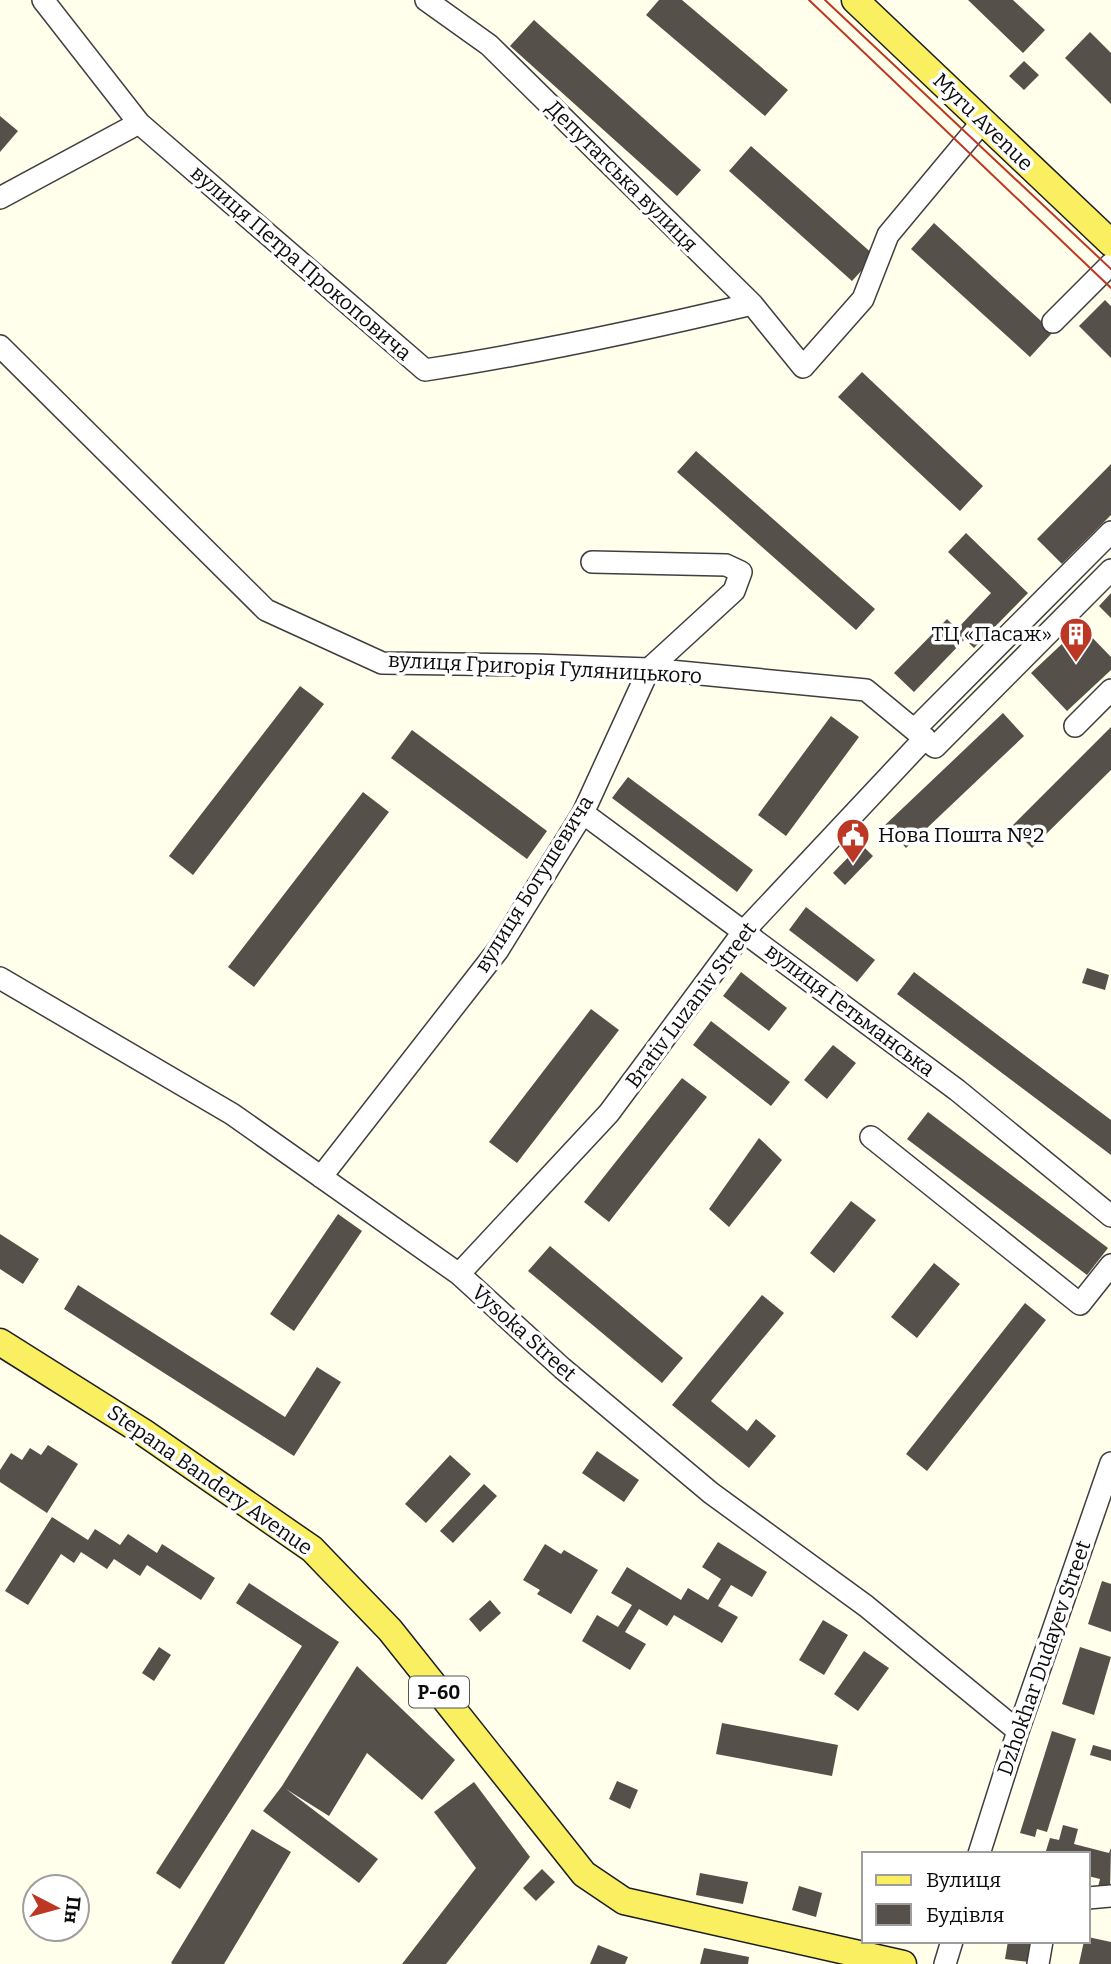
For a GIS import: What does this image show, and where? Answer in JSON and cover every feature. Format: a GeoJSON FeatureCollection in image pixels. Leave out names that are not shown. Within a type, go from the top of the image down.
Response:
{"type":"FeatureCollection","features":[{"type":"Feature","properties":{"kind":"main road","name":"Myru Avenue"},"geometry":{"type":"LineString","coordinates":[[855,0],[1111,243]]}},
{"type":"Feature","properties":{"kind":"main road","name":"Stepana Bandery Avenue"},"geometry":{"type":"LineString","coordinates":[[0,1342],[143,1432],[312,1549],[390,1630],[584,1874],[614,1895],[624,1901],[903,1964]]}},
{"type":"Feature","properties":{"kind":"street"},"geometry":{"type":"LineString","coordinates":[[0,198],[139,123],[43,0]]}},
{"type":"Feature","properties":{"kind":"street","name":"Депутатська вулиця"},"geometry":{"type":"LineString","coordinates":[[426,0],[489,45],[752,304],[803,367],[863,299],[888,235],[983,121]]}},
{"type":"Feature","properties":{"kind":"street","name":"вулиця Петра Прокоповича"},"geometry":{"type":"LineString","coordinates":[[139,123],[425,370],[642,330],[752,304]]}},
{"type":"Feature","properties":{"kind":"street"},"geometry":{"type":"LineString","coordinates":[[1053,322],[1111,264]]}},
{"type":"Feature","properties":{"kind":"street","name":"вулиця Григорія Гуляницького"},"geometry":{"type":"LineString","coordinates":[[0,346],[266,610],[382,663],[649,670],[866,690],[925,738]]}},
{"type":"Feature","properties":{"kind":"street","name":"Brativ Luzaniv Street"},"geometry":{"type":"LineString","coordinates":[[459,1274],[609,1113],[744,931],[925,738],[1111,532]]}},
{"type":"Feature","properties":{"kind":"street","name":"вулиця Богушевича"},"geometry":{"type":"LineString","coordinates":[[321,1177],[498,950],[583,813],[649,670],[734,591],[741,572],[726,565],[592,562]]}},
{"type":"Feature","properties":{"kind":"street","name":"Brativ Luzaniv Street"},"geometry":{"type":"LineString","coordinates":[[925,738],[1111,570]]}},
{"type":"Feature","properties":{"kind":"street"},"geometry":{"type":"LineString","coordinates":[[1075,726],[1111,690]]}},
{"type":"Feature","properties":{"kind":"street","name":"вулиця Гетьманська"},"geometry":{"type":"LineString","coordinates":[[583,813],[957,1090],[1111,1216]]}},
{"type":"Feature","properties":{"kind":"street","name":"Vysoka Street"},"geometry":{"type":"LineString","coordinates":[[0,978],[232,1114],[459,1274],[562,1368],[711,1493],[866,1606],[1018,1731]]}},
{"type":"Feature","properties":{"kind":"street"},"geometry":{"type":"LineString","coordinates":[[871,1137],[1080,1304],[1111,1265]]}},
{"type":"Feature","properties":{"kind":"street","name":"Dzhokhar Dudayev Street"},"geometry":{"type":"LineString","coordinates":[[980,1852],[1018,1731],[1111,1463]]}},
{"type":"Feature","properties":{"kind":"street"},"geometry":{"type":"LineString","coordinates":[[1090,1898],[1111,1896]]}},
{"type":"Feature","properties":{"kind":"street"},"geometry":{"type":"LineString","coordinates":[[945,1964],[951,1943]]}},
{"type":"Feature","properties":{"kind":"street"},"geometry":{"type":"LineString","coordinates":[[1038,1964],[1042,1943]]}},
{"type":"Feature","properties":{"kind":"building"},"geometry":{"type":"Polygon","coordinates":[[[659,0],[682,0],[788,90],[765,116],[646,15],[659,0]]]}},
{"type":"Feature","properties":{"kind":"building"},"geometry":{"type":"Polygon","coordinates":[[[968,0],[1013,0],[1045,30],[1023,53],[968,0]]]}},
{"type":"Feature","properties":{"kind":"building"},"geometry":{"type":"Polygon","coordinates":[[[534,20],[701,170],[677,196],[510,46],[534,20]]]}},
{"type":"Feature","properties":{"kind":"building"},"geometry":{"type":"Polygon","coordinates":[[[1090,32],[1111,53],[1111,104],[1065,58],[1090,32]]]}},
{"type":"Feature","properties":{"kind":"building"},"geometry":{"type":"Polygon","coordinates":[[[1024,61],[1039,75],[1024,90],[1009,76],[1024,61]]]}},
{"type":"Feature","properties":{"kind":"building"},"geometry":{"type":"Polygon","coordinates":[[[0,116],[18,131],[0,152],[0,116]]]}},
{"type":"Feature","properties":{"kind":"building"},"geometry":{"type":"Polygon","coordinates":[[[751,146],[875,256],[852,281],[729,171],[751,146]]]}},
{"type":"Feature","properties":{"kind":"building"},"geometry":{"type":"Polygon","coordinates":[[[934,223],[1053,332],[1030,357],[911,249],[934,223]]]}},
{"type":"Feature","properties":{"kind":"building"},"geometry":{"type":"Polygon","coordinates":[[[1105,300],[1111,306],[1111,358],[1079,326],[1105,300]]]}},
{"type":"Feature","properties":{"kind":"building"},"geometry":{"type":"Polygon","coordinates":[[[862,372],[983,486],[960,511],[838,397],[862,372]]]}},
{"type":"Feature","properties":{"kind":"building"},"geometry":{"type":"Polygon","coordinates":[[[696,451],[875,609],[856,630],[677,472],[696,451]]]}},
{"type":"Feature","properties":{"kind":"building"},"geometry":{"type":"Polygon","coordinates":[[[1111,464],[1111,515],[1062,564],[1037,539],[1111,464]]]}},
{"type":"Feature","properties":{"kind":"building"},"geometry":{"type":"Polygon","coordinates":[[[966,533],[1028,593],[974,648],[965,639],[914,692],[894,673],[947,619],[957,629],[991,593],[948,552],[966,533]]]}},
{"type":"Feature","properties":{"kind":"building"},"geometry":{"type":"Polygon","coordinates":[[[1111,593],[1111,618],[1099,606],[1111,593]]]}},
{"type":"Feature","properties":{"kind":"building","name":"ТЦ «Пасаж»"},"geometry":{"type":"Polygon","coordinates":[[[1081,626],[1111,657],[1111,670],[1067,711],[1031,673],[1081,626]]]}},
{"type":"Feature","properties":{"kind":"building"},"geometry":{"type":"Polygon","coordinates":[[[300,686],[324,704],[193,875],[169,856],[300,686]]]}},
{"type":"Feature","properties":{"kind":"building"},"geometry":{"type":"Polygon","coordinates":[[[1003,713],[1024,736],[906,848],[885,825],[1003,713]]]}},
{"type":"Feature","properties":{"kind":"building"},"geometry":{"type":"Polygon","coordinates":[[[831,716],[859,737],[786,836],[758,815],[831,716]]]}},
{"type":"Feature","properties":{"kind":"building"},"geometry":{"type":"Polygon","coordinates":[[[1111,727],[1111,770],[1032,848],[1011,827],[1111,727]]]}},
{"type":"Feature","properties":{"kind":"building"},"geometry":{"type":"Polygon","coordinates":[[[412,730],[547,831],[527,859],[391,758],[412,730]]]}},
{"type":"Feature","properties":{"kind":"building"},"geometry":{"type":"Polygon","coordinates":[[[628,777],[753,870],[737,892],[612,798],[628,777]]]}},
{"type":"Feature","properties":{"kind":"building"},"geometry":{"type":"Polygon","coordinates":[[[363,792],[389,812],[254,987],[228,967],[363,792]]]}},
{"type":"Feature","properties":{"kind":"building","name":"Нова Пошта №2"},"geometry":{"type":"Polygon","coordinates":[[[861,844],[873,856],[845,885],[833,873],[861,844]]]}},
{"type":"Feature","properties":{"kind":"building"},"geometry":{"type":"Polygon","coordinates":[[[806,907],[875,960],[857,982],[789,930],[806,907]]]}},
{"type":"Feature","properties":{"kind":"building"},"geometry":{"type":"Polygon","coordinates":[[[1087,968],[1109,975],[1105,990],[1082,983],[1087,968]]]}},
{"type":"Feature","properties":{"kind":"building"},"geometry":{"type":"Polygon","coordinates":[[[741,972],[787,1008],[769,1031],[723,996],[741,972]]]}},
{"type":"Feature","properties":{"kind":"building"},"geometry":{"type":"Polygon","coordinates":[[[914,972],[1111,1120],[1111,1155],[897,994],[914,972]]]}},
{"type":"Feature","properties":{"kind":"building"},"geometry":{"type":"Polygon","coordinates":[[[591,1009],[619,1030],[517,1163],[489,1142],[591,1009]]]}},
{"type":"Feature","properties":{"kind":"building"},"geometry":{"type":"Polygon","coordinates":[[[711,1021],[790,1082],[771,1106],[693,1045],[711,1021]]]}},
{"type":"Feature","properties":{"kind":"building"},"geometry":{"type":"Polygon","coordinates":[[[833,1045],[856,1063],[827,1099],[804,1080],[833,1045]]]}},
{"type":"Feature","properties":{"kind":"building"},"geometry":{"type":"Polygon","coordinates":[[[682,1078],[707,1097],[609,1222],[584,1202],[682,1078]]]}},
{"type":"Feature","properties":{"kind":"building"},"geometry":{"type":"Polygon","coordinates":[[[928,1112],[1108,1248],[1087,1275],[907,1139],[928,1112]]]}},
{"type":"Feature","properties":{"kind":"building"},"geometry":{"type":"Polygon","coordinates":[[[759,1138],[782,1160],[729,1227],[709,1209],[759,1138]]]}},
{"type":"Feature","properties":{"kind":"building"},"geometry":{"type":"Polygon","coordinates":[[[851,1201],[876,1220],[834,1273],[810,1253],[851,1201]]]}},
{"type":"Feature","properties":{"kind":"building"},"geometry":{"type":"Polygon","coordinates":[[[338,1214],[362,1231],[294,1331],[270,1314],[338,1214]]]}},
{"type":"Feature","properties":{"kind":"building"},"geometry":{"type":"Polygon","coordinates":[[[0,1234],[39,1259],[23,1284],[0,1269],[0,1234]]]}},
{"type":"Feature","properties":{"kind":"building"},"geometry":{"type":"Polygon","coordinates":[[[550,1246],[683,1358],[662,1383],[528,1271],[550,1246]]]}},
{"type":"Feature","properties":{"kind":"building"},"geometry":{"type":"Polygon","coordinates":[[[934,1263],[960,1284],[917,1338],[891,1317],[934,1263]]]}},
{"type":"Feature","properties":{"kind":"building"},"geometry":{"type":"Polygon","coordinates":[[[78,1285],[285,1417],[317,1367],[341,1382],[294,1456],[64,1309],[78,1285]]]}},
{"type":"Feature","properties":{"kind":"building"},"geometry":{"type":"Polygon","coordinates":[[[762,1295],[784,1313],[711,1401],[747,1431],[756,1419],[776,1436],[749,1468],[672,1405],[762,1295]]]}},
{"type":"Feature","properties":{"kind":"building"},"geometry":{"type":"Polygon","coordinates":[[[1025,1303],[1046,1320],[927,1471],[906,1454],[1025,1303]]]}},
{"type":"Feature","properties":{"kind":"building"},"geometry":{"type":"Polygon","coordinates":[[[48,1445],[78,1464],[47,1513],[0,1482],[0,1470],[11,1453],[22,1460],[30,1448],[41,1455],[48,1445]]]}},
{"type":"Feature","properties":{"kind":"building"},"geometry":{"type":"Polygon","coordinates":[[[597,1451],[639,1480],[624,1502],[582,1473],[597,1451]]]}},
{"type":"Feature","properties":{"kind":"building"},"geometry":{"type":"Polygon","coordinates":[[[450,1455],[471,1474],[426,1523],[405,1504],[450,1455]]]}},
{"type":"Feature","properties":{"kind":"building"},"geometry":{"type":"Polygon","coordinates":[[[484,1484],[497,1496],[453,1543],[440,1531],[484,1484]]]}},
{"type":"Feature","properties":{"kind":"building"},"geometry":{"type":"Polygon","coordinates":[[[52,1517],[88,1540],[95,1529],[120,1545],[128,1534],[157,1553],[162,1544],[215,1578],[201,1600],[147,1565],[140,1576],[114,1559],[107,1569],[81,1552],[74,1563],[61,1554],[28,1605],[5,1591],[52,1517]]]}},
{"type":"Feature","properties":{"kind":"building"},"geometry":{"type":"Polygon","coordinates":[[[718,1542],[767,1572],[752,1597],[731,1585],[718,1606],[738,1617],[722,1643],[674,1615],[667,1626],[639,1609],[625,1632],[646,1644],[630,1670],[582,1641],[597,1615],[618,1627],[632,1605],[611,1593],[627,1567],[681,1600],[688,1588],[708,1600],[721,1579],[702,1567],[718,1542]]]}},
{"type":"Feature","properties":{"kind":"building"},"geometry":{"type":"Polygon","coordinates":[[[545,1544],[561,1554],[564,1550],[598,1570],[571,1614],[537,1594],[540,1590],[523,1580],[545,1544]]]}},
{"type":"Feature","properties":{"kind":"building"},"geometry":{"type":"Polygon","coordinates":[[[1102,1581],[1111,1584],[1111,1632],[1088,1624],[1102,1581]]]}},
{"type":"Feature","properties":{"kind":"building"},"geometry":{"type":"Polygon","coordinates":[[[249,1583],[339,1642],[180,1889],[156,1873],[302,1646],[236,1603],[249,1583]]]}},
{"type":"Feature","properties":{"kind":"building"},"geometry":{"type":"Polygon","coordinates":[[[490,1600],[501,1613],[480,1632],[469,1619],[490,1600]]]}},
{"type":"Feature","properties":{"kind":"building"},"geometry":{"type":"Polygon","coordinates":[[[823,1620],[848,1635],[824,1675],[799,1660],[823,1620]]]}},
{"type":"Feature","properties":{"kind":"building"},"geometry":{"type":"Polygon","coordinates":[[[159,1647],[171,1655],[154,1681],[142,1673],[159,1647]]]}},
{"type":"Feature","properties":{"kind":"building"},"geometry":{"type":"Polygon","coordinates":[[[1080,1647],[1111,1657],[1094,1715],[1062,1704],[1080,1647]]]}},
{"type":"Feature","properties":{"kind":"building"},"geometry":{"type":"Polygon","coordinates":[[[864,1651],[889,1668],[858,1711],[834,1694],[864,1651]]]}},
{"type":"Feature","properties":{"kind":"building"},"geometry":{"type":"Polygon","coordinates":[[[357,1666],[455,1760],[422,1800],[367,1753],[329,1816],[286,1789],[378,1859],[359,1883],[263,1811],[282,1786],[357,1666]]]}},
{"type":"Feature","properties":{"kind":"building"},"geometry":{"type":"Polygon","coordinates":[[[722,1723],[838,1745],[832,1776],[716,1754],[722,1723]]]}},
{"type":"Feature","properties":{"kind":"building"},"geometry":{"type":"Polygon","coordinates":[[[1052,1731],[1076,1739],[1047,1832],[1037,1829],[1035,1837],[1020,1833],[1052,1731]]]}},
{"type":"Feature","properties":{"kind":"building"},"geometry":{"type":"Polygon","coordinates":[[[1093,1745],[1111,1750],[1111,1761],[1090,1755],[1093,1745]]]}},
{"type":"Feature","properties":{"kind":"building"},"geometry":{"type":"Polygon","coordinates":[[[617,1781],[638,1790],[630,1809],[609,1799],[617,1781]]]}},
{"type":"Feature","properties":{"kind":"building"},"geometry":{"type":"Polygon","coordinates":[[[474,1782],[530,1857],[446,1964],[402,1964],[476,1868],[434,1812],[474,1782]]]}},
{"type":"Feature","properties":{"kind":"building"},"geometry":{"type":"Polygon","coordinates":[[[1063,1825],[1078,1829],[1074,1844],[1109,1853],[1111,1848],[1110,1890],[1098,1887],[1100,1879],[1090,1876],[1090,1852],[1046,1852],[1050,1838],[1059,1840],[1063,1825]]]}},
{"type":"Feature","properties":{"kind":"building"},"geometry":{"type":"Polygon","coordinates":[[[252,1829],[291,1852],[224,1964],[171,1963],[252,1829]]]}},
{"type":"Feature","properties":{"kind":"building"},"geometry":{"type":"Polygon","coordinates":[[[542,1869],[555,1882],[536,1901],[523,1888],[542,1869]]]}},
{"type":"Feature","properties":{"kind":"building"},"geometry":{"type":"Polygon","coordinates":[[[700,1873],[748,1882],[743,1904],[696,1895],[700,1873]]]}},
{"type":"Feature","properties":{"kind":"building"},"geometry":{"type":"Polygon","coordinates":[[[799,1886],[822,1893],[816,1917],[792,1910],[799,1886]]]}},
{"type":"Feature","properties":{"kind":"building"},"geometry":{"type":"Polygon","coordinates":[[[1090,1937],[1111,1942],[1111,1964],[1079,1964],[1084,1943],[1090,1943],[1090,1937]]]}},
{"type":"Feature","properties":{"kind":"building"},"geometry":{"type":"Polygon","coordinates":[[[1008,1943],[1032,1943],[1029,1962],[1005,1959],[1008,1943]]]}},
{"type":"Feature","properties":{"kind":"building"},"geometry":{"type":"Polygon","coordinates":[[[598,1945],[628,1957],[625,1964],[590,1964],[598,1945]]]}},
{"type":"Feature","properties":{"kind":"building"},"geometry":{"type":"Polygon","coordinates":[[[704,1948],[749,1957],[748,1964],[700,1964],[704,1948]]]}},
{"type":"Feature","properties":{"kind":"tram line"},"geometry":{"type":"LineString","coordinates":[[809,0],[1111,288]]}},
{"type":"Feature","properties":{"kind":"tram line"},"geometry":{"type":"LineString","coordinates":[[825,0],[1111,269]]}},
{"type":"Feature","properties":{"kind":"place","name":"ТЦ «Пасаж»"},"geometry":{"type":"Point","coordinates":[1076,664]}},
{"type":"Feature","properties":{"kind":"place","name":"Нова Пошта №2"},"geometry":{"type":"Point","coordinates":[853,865]}}]}
